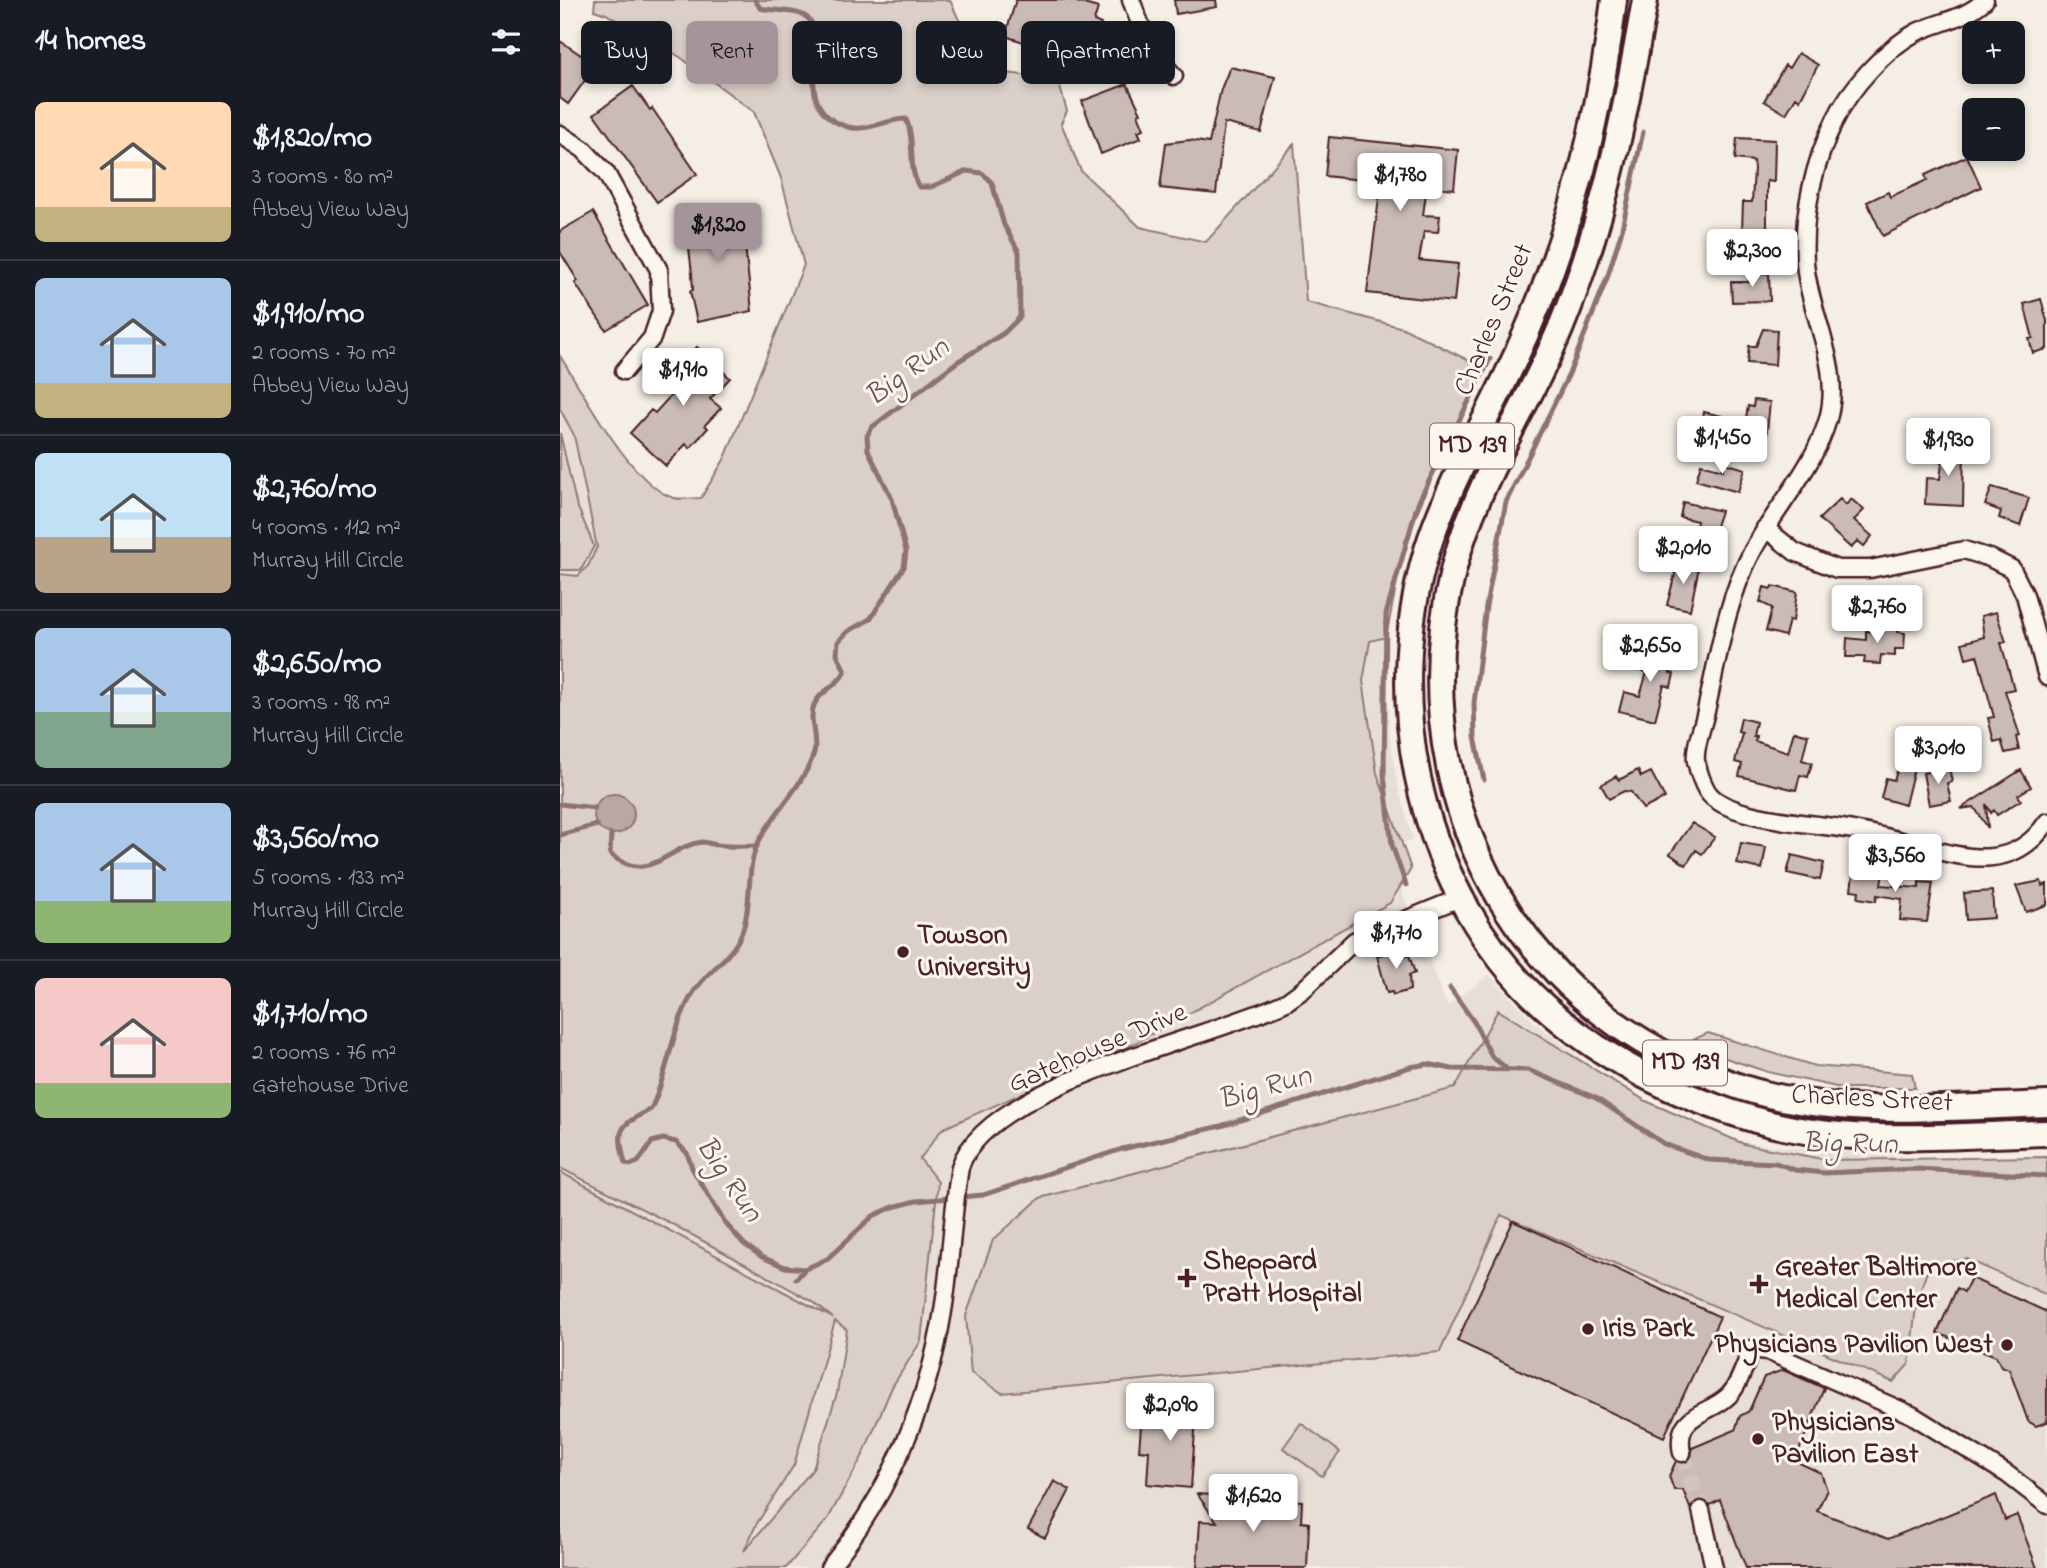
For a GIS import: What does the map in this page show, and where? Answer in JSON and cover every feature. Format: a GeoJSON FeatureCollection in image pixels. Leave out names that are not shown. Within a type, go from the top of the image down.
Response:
{"type":"FeatureCollection","features":[{"type":"Feature","properties":{"kind":"main road","name":"Charles Street"},"geometry":{"type":"LineString","coordinates":[[1614,0],[1592,125],[1565,227],[1516,357],[1438,519],[1415,603],[1408,680],[1411,746],[1431,826],[1462,897],[1513,974],[1545,1007],[1589,1043],[1692,1098],[1759,1121],[1802,1130],[1896,1136],[2047,1133]]}},
{"type":"Feature","properties":{"kind":"main road","name":"Charles Street"},"geometry":{"type":"LineString","coordinates":[[1645,0],[1625,112],[1594,237],[1557,336],[1468,523],[1452,576],[1443,626],[1440,676],[1443,729],[1454,790],[1481,862],[1513,919],[1548,965],[1601,1014],[1635,1040],[1714,1078],[1761,1094],[1807,1103],[1874,1108],[2047,1104]]}},
{"type":"Feature","properties":{"kind":"main road"},"geometry":{"type":"LineString","coordinates":[[1454,790],[1445,807],[1464,873],[1462,897],[1484,908],[1527,965],[1554,993],[1572,1006],[1601,1014]]}},
{"type":"Feature","properties":{"kind":"street"},"geometry":{"type":"LineString","coordinates":[[1131,0],[1139,21]]}},
{"type":"Feature","properties":{"kind":"street"},"geometry":{"type":"LineString","coordinates":[[1985,0],[1972,13],[1917,32],[1885,52],[1836,116],[1821,150],[1809,200],[1805,263],[1832,371],[1829,418],[1810,461],[1749,556],[1729,611],[1696,760],[1708,793],[1723,806],[1772,818],[1853,830],[1965,859],[1985,859],[2018,851],[2039,834],[2047,822]]}},
{"type":"Feature","properties":{"kind":"street"},"geometry":{"type":"LineString","coordinates":[[560,134],[583,149],[606,173],[659,270],[661,311],[652,338],[624,371]]}},
{"type":"Feature","properties":{"kind":"street"},"geometry":{"type":"LineString","coordinates":[[1765,528],[1795,552],[1838,569],[1870,569],[1964,550],[1990,558],[2012,569],[2025,595],[2047,677]]}},
{"type":"Feature","properties":{"kind":"street","name":"Gatehouse Drive"},"geometry":{"type":"LineString","coordinates":[[829,1568],[882,1489],[916,1414],[938,1338],[958,1179],[963,1159],[973,1143],[992,1125],[1020,1107],[1095,1072],[1274,1008],[1304,989],[1354,941],[1462,897]]}},
{"type":"Feature","properties":{"kind":"street"},"geometry":{"type":"LineString","coordinates":[[1682,1452],[1681,1439],[1691,1418],[1726,1398],[1752,1349],[1767,1351],[1912,1415],[2007,1474],[2047,1505]]}},
{"type":"Feature","properties":{"kind":"street"},"geometry":{"type":"LineString","coordinates":[[1701,1510],[1714,1568]]}},
{"type":"Feature","properties":{"kind":"shaded area"},"geometry":{"type":"Polygon","coordinates":[[[595,0],[950,0],[960,21],[916,21],[916,84],[1007,84],[1007,73],[1021,75],[1021,84],[1059,84],[1067,111],[1061,123],[1081,171],[1140,227],[1206,242],[1294,144],[1306,302],[1403,328],[1484,368],[1449,438],[1405,541],[1386,637],[1370,641],[1363,681],[1377,773],[1411,869],[1390,903],[1137,1042],[942,1129],[920,1159],[938,1182],[921,1341],[892,1387],[862,1457],[828,1519],[786,1568],[560,1568],[560,1172],[833,1318],[812,1301],[674,1225],[560,1168],[560,574],[578,576],[588,566],[597,547],[574,435],[560,409],[560,356],[610,436],[642,476],[658,490],[674,498],[701,498],[725,458],[804,265],[781,178],[754,112],[716,84],[778,84],[778,21],[686,21],[686,61],[672,52],[672,21],[618,21],[594,10],[595,0]],[[835,1321],[794,1465],[756,1525],[744,1551],[813,1469],[837,1393],[847,1330],[835,1321]]]}},
{"type":"Feature","properties":{"kind":"shaded area"},"geometry":{"type":"Polygon","coordinates":[[[560,384],[689,564],[1058,705],[1387,637],[1388,725],[1397,783],[1413,840],[1390,848],[1403,888],[1401,889],[1447,1006],[1489,975],[1534,1022],[1622,1090],[1744,1144],[1947,1160],[2047,1157],[2047,1568],[560,1568],[560,384]]]}},
{"type":"Feature","properties":{"kind":"shaded area"},"geometry":{"type":"Polygon","coordinates":[[[560,433],[576,503],[594,546],[581,570],[560,570],[560,433]]]}},
{"type":"Feature","properties":{"kind":"shaded area"},"geometry":{"type":"Polygon","coordinates":[[[614,794],[622,795],[628,800],[633,806],[633,822],[628,828],[622,833],[614,834],[606,833],[600,828],[595,822],[594,814],[595,806],[600,800],[606,795],[614,794]]]}},
{"type":"Feature","properties":{"kind":"shaded area"},"geometry":{"type":"Polygon","coordinates":[[[1498,1010],[1646,1101],[1744,1144],[1827,1160],[2047,1157],[2047,1295],[1967,1259],[1930,1264],[1917,1299],[1909,1364],[1893,1382],[1501,1215],[1440,1352],[1002,1393],[971,1373],[966,1316],[993,1240],[1040,1198],[1455,1088],[1498,1010]]]}},
{"type":"Feature","properties":{"kind":"shaded area"},"geometry":{"type":"Polygon","coordinates":[[[1708,1033],[1815,1066],[1912,1074],[1915,1088],[1841,1088],[1768,1072],[1683,1044],[1708,1033]]]}},
{"type":"Feature","properties":{"kind":"shaded area"},"geometry":{"type":"Polygon","coordinates":[[[1301,1423],[1340,1452],[1322,1476],[1283,1448],[1301,1423]]]}},
{"type":"Feature","properties":{"kind":"building"},"geometry":{"type":"Polygon","coordinates":[[[1016,0],[1070,0],[1098,8],[1094,21],[1021,21],[1021,41],[1007,37],[1016,0]]]}},
{"type":"Feature","properties":{"kind":"building"},"geometry":{"type":"Polygon","coordinates":[[[1174,0],[1216,0],[1217,7],[1176,14],[1174,0]]]}},
{"type":"Feature","properties":{"kind":"building"},"geometry":{"type":"Polygon","coordinates":[[[560,41],[581,55],[582,84],[568,104],[560,98],[560,41]]]}},
{"type":"Feature","properties":{"kind":"building"},"geometry":{"type":"Polygon","coordinates":[[[1798,53],[1818,65],[1800,100],[1796,97],[1786,114],[1764,101],[1785,65],[1789,68],[1798,53]]]}},
{"type":"Feature","properties":{"kind":"building"},"geometry":{"type":"Polygon","coordinates":[[[1230,67],[1275,77],[1261,132],[1224,123],[1216,194],[1160,188],[1166,143],[1189,140],[1209,143],[1221,89],[1230,67]]]}},
{"type":"Feature","properties":{"kind":"building"},"geometry":{"type":"Polygon","coordinates":[[[1127,84],[1141,113],[1138,114],[1144,129],[1138,131],[1141,138],[1101,154],[1082,101],[1127,84]]]}},
{"type":"Feature","properties":{"kind":"building"},"geometry":{"type":"Polygon","coordinates":[[[633,86],[650,110],[652,108],[697,174],[657,202],[594,114],[633,86]]]}},
{"type":"Feature","properties":{"kind":"building"},"geometry":{"type":"Polygon","coordinates":[[[1329,137],[1458,150],[1454,189],[1427,186],[1423,215],[1440,216],[1438,232],[1424,231],[1419,260],[1458,264],[1454,302],[1367,293],[1381,182],[1325,176],[1329,137]]]}},
{"type":"Feature","properties":{"kind":"building"},"geometry":{"type":"Polygon","coordinates":[[[1737,138],[1775,140],[1774,182],[1767,181],[1767,231],[1742,231],[1743,202],[1752,202],[1754,169],[1753,161],[1735,159],[1737,138]]]}},
{"type":"Feature","properties":{"kind":"building"},"geometry":{"type":"Polygon","coordinates":[[[1962,158],[1962,161],[1969,161],[1981,187],[1883,236],[1867,202],[1888,192],[1890,197],[1927,180],[1925,175],[1962,158]]]}},
{"type":"Feature","properties":{"kind":"building"},"geometry":{"type":"Polygon","coordinates":[[[732,206],[733,210],[741,208],[752,311],[697,322],[690,291],[693,290],[692,274],[685,214],[732,206]]]}},
{"type":"Feature","properties":{"kind":"building"},"geometry":{"type":"Polygon","coordinates":[[[593,212],[648,305],[606,330],[575,283],[578,281],[560,252],[560,231],[593,212]]]}},
{"type":"Feature","properties":{"kind":"building"},"geometry":{"type":"Polygon","coordinates":[[[1769,273],[1770,301],[1732,302],[1731,282],[1749,282],[1748,274],[1769,273]]]}},
{"type":"Feature","properties":{"kind":"building"},"geometry":{"type":"Polygon","coordinates":[[[2041,299],[2047,321],[2047,349],[2033,353],[2029,339],[2033,338],[2024,304],[2041,299]]]}},
{"type":"Feature","properties":{"kind":"building"},"geometry":{"type":"Polygon","coordinates":[[[1763,329],[1777,330],[1775,365],[1747,363],[1749,346],[1756,346],[1763,329]]]}},
{"type":"Feature","properties":{"kind":"building"},"geometry":{"type":"Polygon","coordinates":[[[697,347],[730,378],[710,399],[721,408],[705,425],[708,428],[690,448],[686,444],[666,466],[630,433],[651,410],[655,413],[674,392],[671,389],[682,377],[671,367],[685,354],[688,357],[697,347]]]}},
{"type":"Feature","properties":{"kind":"building"},"geometry":{"type":"Polygon","coordinates":[[[1754,400],[1770,402],[1766,440],[1743,436],[1748,406],[1753,407],[1754,400]]]}},
{"type":"Feature","properties":{"kind":"building"},"geometry":{"type":"Polygon","coordinates":[[[1704,412],[1722,416],[1719,432],[1701,427],[1704,412]]]}},
{"type":"Feature","properties":{"kind":"building"},"geometry":{"type":"Polygon","coordinates":[[[1945,441],[1964,442],[1963,506],[1925,504],[1926,478],[1940,479],[1945,441]]]}},
{"type":"Feature","properties":{"kind":"building"},"geometry":{"type":"Polygon","coordinates":[[[1725,463],[1745,469],[1738,492],[1696,480],[1701,464],[1723,470],[1725,463]]]}},
{"type":"Feature","properties":{"kind":"building"},"geometry":{"type":"Polygon","coordinates":[[[1992,487],[2029,498],[2020,526],[1999,518],[2001,511],[1985,505],[1992,487]]]}},
{"type":"Feature","properties":{"kind":"building"},"geometry":{"type":"Polygon","coordinates":[[[1840,499],[1846,505],[1851,499],[1864,510],[1854,520],[1872,536],[1864,546],[1858,541],[1851,548],[1819,519],[1840,499]]]}},
{"type":"Feature","properties":{"kind":"building"},"geometry":{"type":"Polygon","coordinates":[[[1683,502],[1721,511],[1709,547],[1694,543],[1697,521],[1680,517],[1683,502]]]}},
{"type":"Feature","properties":{"kind":"building"},"geometry":{"type":"Polygon","coordinates":[[[1678,562],[1699,567],[1690,610],[1667,605],[1678,562]]]}},
{"type":"Feature","properties":{"kind":"building"},"geometry":{"type":"Polygon","coordinates":[[[1772,586],[1797,592],[1793,621],[1789,620],[1785,636],[1766,631],[1772,608],[1760,602],[1764,587],[1771,589],[1772,586]]]}},
{"type":"Feature","properties":{"kind":"building"},"geometry":{"type":"Polygon","coordinates":[[[1996,612],[2006,642],[2001,643],[2014,689],[2005,691],[2020,736],[2016,737],[2019,750],[2005,753],[2001,740],[1994,742],[1988,718],[1994,717],[1977,655],[1966,658],[1962,643],[1984,637],[1981,616],[1996,612]]]}},
{"type":"Feature","properties":{"kind":"building"},"geometry":{"type":"Polygon","coordinates":[[[1884,625],[1898,626],[1898,632],[1905,633],[1904,649],[1895,649],[1895,656],[1881,655],[1880,664],[1864,663],[1865,657],[1846,657],[1847,638],[1866,640],[1866,631],[1884,632],[1884,625]]]}},
{"type":"Feature","properties":{"kind":"building"},"geometry":{"type":"Polygon","coordinates":[[[1642,647],[1674,655],[1670,673],[1674,674],[1671,687],[1664,685],[1655,720],[1619,711],[1624,692],[1640,696],[1647,672],[1636,669],[1642,647]]]}},
{"type":"Feature","properties":{"kind":"building"},"geometry":{"type":"Polygon","coordinates":[[[1741,718],[1756,722],[1753,736],[1756,736],[1755,741],[1788,752],[1794,731],[1808,735],[1802,760],[1812,763],[1808,777],[1800,775],[1796,790],[1739,776],[1742,764],[1735,762],[1742,733],[1738,732],[1741,718]]]}},
{"type":"Feature","properties":{"kind":"building"},"geometry":{"type":"Polygon","coordinates":[[[1904,752],[1917,756],[1905,805],[1881,798],[1886,778],[1894,780],[1904,752]]]}},
{"type":"Feature","properties":{"kind":"building"},"geometry":{"type":"Polygon","coordinates":[[[1949,767],[1952,782],[1947,783],[1951,801],[1929,805],[1923,773],[1949,767]]]}},
{"type":"Feature","properties":{"kind":"building"},"geometry":{"type":"Polygon","coordinates":[[[1638,770],[1641,777],[1651,772],[1665,798],[1643,809],[1631,792],[1624,791],[1609,799],[1601,785],[1616,776],[1619,780],[1638,770]]]}},
{"type":"Feature","properties":{"kind":"building"},"geometry":{"type":"Polygon","coordinates":[[[2021,770],[2031,787],[2018,795],[2021,800],[1997,815],[1994,810],[1991,813],[1986,804],[1988,828],[1974,807],[1960,809],[2021,770]]]}},
{"type":"Feature","properties":{"kind":"building"},"geometry":{"type":"Polygon","coordinates":[[[1692,823],[1715,837],[1702,854],[1696,850],[1686,865],[1670,854],[1692,823]]]}},
{"type":"Feature","properties":{"kind":"building"},"geometry":{"type":"Polygon","coordinates":[[[1741,843],[1766,847],[1762,869],[1737,864],[1741,843]]]}},
{"type":"Feature","properties":{"kind":"building"},"geometry":{"type":"Polygon","coordinates":[[[1792,855],[1824,863],[1820,880],[1787,873],[1792,855]]]}},
{"type":"Feature","properties":{"kind":"building"},"geometry":{"type":"Polygon","coordinates":[[[1854,868],[1883,873],[1881,885],[1919,888],[1919,882],[1933,883],[1927,922],[1900,920],[1902,899],[1877,895],[1876,901],[1858,898],[1859,891],[1851,890],[1854,868]]]}},
{"type":"Feature","properties":{"kind":"building"},"geometry":{"type":"Polygon","coordinates":[[[2041,881],[2042,886],[2047,884],[2047,905],[2026,912],[2016,886],[2041,881]]]}},
{"type":"Feature","properties":{"kind":"building"},"geometry":{"type":"Polygon","coordinates":[[[1992,891],[1994,918],[1966,920],[1964,893],[1992,891]]]}},
{"type":"Feature","properties":{"kind":"building"},"geometry":{"type":"Polygon","coordinates":[[[1400,948],[1403,957],[1409,955],[1415,973],[1409,975],[1410,990],[1393,995],[1392,992],[1387,993],[1377,956],[1400,948]]]}},
{"type":"Feature","properties":{"kind":"building","name":"Iris Park"},"geometry":{"type":"Polygon","coordinates":[[[1513,1221],[1720,1317],[1664,1437],[1457,1341],[1513,1221]]]}},
{"type":"Feature","properties":{"kind":"building","name":"Physicians Pavilion West"},"geometry":{"type":"Polygon","coordinates":[[[1971,1278],[2047,1312],[2047,1422],[2036,1426],[2028,1421],[2009,1369],[2001,1366],[1996,1356],[1937,1333],[1957,1288],[1964,1292],[1971,1278]]]}},
{"type":"Feature","properties":{"kind":"building"},"geometry":{"type":"Polygon","coordinates":[[[1783,1370],[1824,1388],[1795,1461],[1821,1473],[1827,1490],[1817,1511],[1888,1539],[1996,1495],[2005,1520],[2017,1515],[2037,1568],[1746,1568],[1720,1500],[1710,1505],[1698,1500],[1690,1508],[1683,1490],[1674,1490],[1669,1476],[1676,1461],[1684,1463],[1691,1458],[1692,1448],[1735,1430],[1740,1416],[1749,1411],[1764,1377],[1783,1370]]]}},
{"type":"Feature","properties":{"kind":"building"},"geometry":{"type":"Polygon","coordinates":[[[1152,1400],[1197,1403],[1191,1488],[1147,1484],[1149,1451],[1139,1450],[1141,1426],[1150,1426],[1152,1400]]]}},
{"type":"Feature","properties":{"kind":"building"},"geometry":{"type":"Polygon","coordinates":[[[1054,1481],[1070,1490],[1045,1538],[1028,1529],[1054,1481]]]}},
{"type":"Feature","properties":{"kind":"building"},"geometry":{"type":"Polygon","coordinates":[[[1197,1494],[1302,1501],[1301,1522],[1309,1523],[1307,1568],[1197,1568],[1200,1521],[1217,1522],[1197,1494]]]}},
{"type":"Feature","properties":{"kind":"waterway","name":"Big Run"},"geometry":{"type":"LineString","coordinates":[[755,0],[760,8],[799,13],[812,24],[816,37],[814,87],[818,103],[829,117],[855,128],[906,119],[911,136],[913,171],[919,187],[931,187],[967,171],[982,173],[992,183],[1004,225],[1019,252],[1020,317],[1004,333],[957,362],[871,428],[867,436],[868,450],[892,499],[906,551],[904,567],[870,619],[847,632],[838,642],[837,654],[845,671],[814,705],[814,753],[803,777],[758,843],[742,932],[732,950],[693,993],[680,1021],[651,1109],[623,1128],[621,1141],[625,1163],[630,1165],[638,1162],[652,1142],[663,1139],[676,1142],[687,1153],[692,1168],[725,1223],[744,1244],[762,1257],[785,1267],[805,1269],[827,1259],[873,1216],[893,1207],[916,1201],[983,1195],[1122,1149],[1221,1126],[1410,1067],[1428,1064],[1452,1069],[1528,1070],[1596,1098],[1664,1144],[1709,1160],[1776,1163],[1795,1170],[1824,1173],[1916,1169],[2047,1176]]}},
{"type":"Feature","properties":{"kind":"waterway"},"geometry":{"type":"LineString","coordinates":[[1484,780],[1475,737],[1474,703],[1486,606],[1506,502],[1569,374],[1607,278],[1621,233],[1643,132]]}},
{"type":"Feature","properties":{"kind":"waterway"},"geometry":{"type":"LineString","coordinates":[[1406,885],[1392,845],[1384,775],[1386,614],[1418,503],[1490,359]]}},
{"type":"Feature","properties":{"kind":"waterway"},"geometry":{"type":"LineString","coordinates":[[560,804],[595,808]]}},
{"type":"Feature","properties":{"kind":"waterway"},"geometry":{"type":"LineString","coordinates":[[560,835],[597,825]]}},
{"type":"Feature","properties":{"kind":"waterway"},"geometry":{"type":"LineString","coordinates":[[611,834],[610,854],[624,863],[636,866],[658,862],[678,850],[702,842],[728,846],[757,846]]}},
{"type":"Feature","properties":{"kind":"waterway"},"geometry":{"type":"LineString","coordinates":[[1450,988],[1474,1022],[1492,1057],[1505,1067]]}},
{"type":"Feature","properties":{"kind":"waterway"},"geometry":{"type":"LineString","coordinates":[[796,1279],[805,1269]]}},
{"type":"Feature","properties":{"kind":"tunnel"},"geometry":{"type":"LineString","coordinates":[[1682,1453],[1701,1510]]}},
{"type":"Feature","properties":{"kind":"place","name":"Towson University"},"geometry":{"type":"Point","coordinates":[903,952]}},
{"type":"Feature","properties":{"kind":"place","name":"Sheppard Pratt Hospital"},"geometry":{"type":"Point","coordinates":[1187,1278]}},
{"type":"Feature","properties":{"kind":"place","name":"Greater Baltimore Medical Center"},"geometry":{"type":"Point","coordinates":[1759,1284]}},
{"type":"Feature","properties":{"kind":"place","name":"Iris Park"},"geometry":{"type":"Point","coordinates":[1588,1329]}},
{"type":"Feature","properties":{"kind":"place","name":"Physicians Pavilion West"},"geometry":{"type":"Point","coordinates":[2007,1345]}},
{"type":"Feature","properties":{"kind":"place","name":"Physicians Pavilion East"},"geometry":{"type":"Point","coordinates":[1758,1439]}}]}
